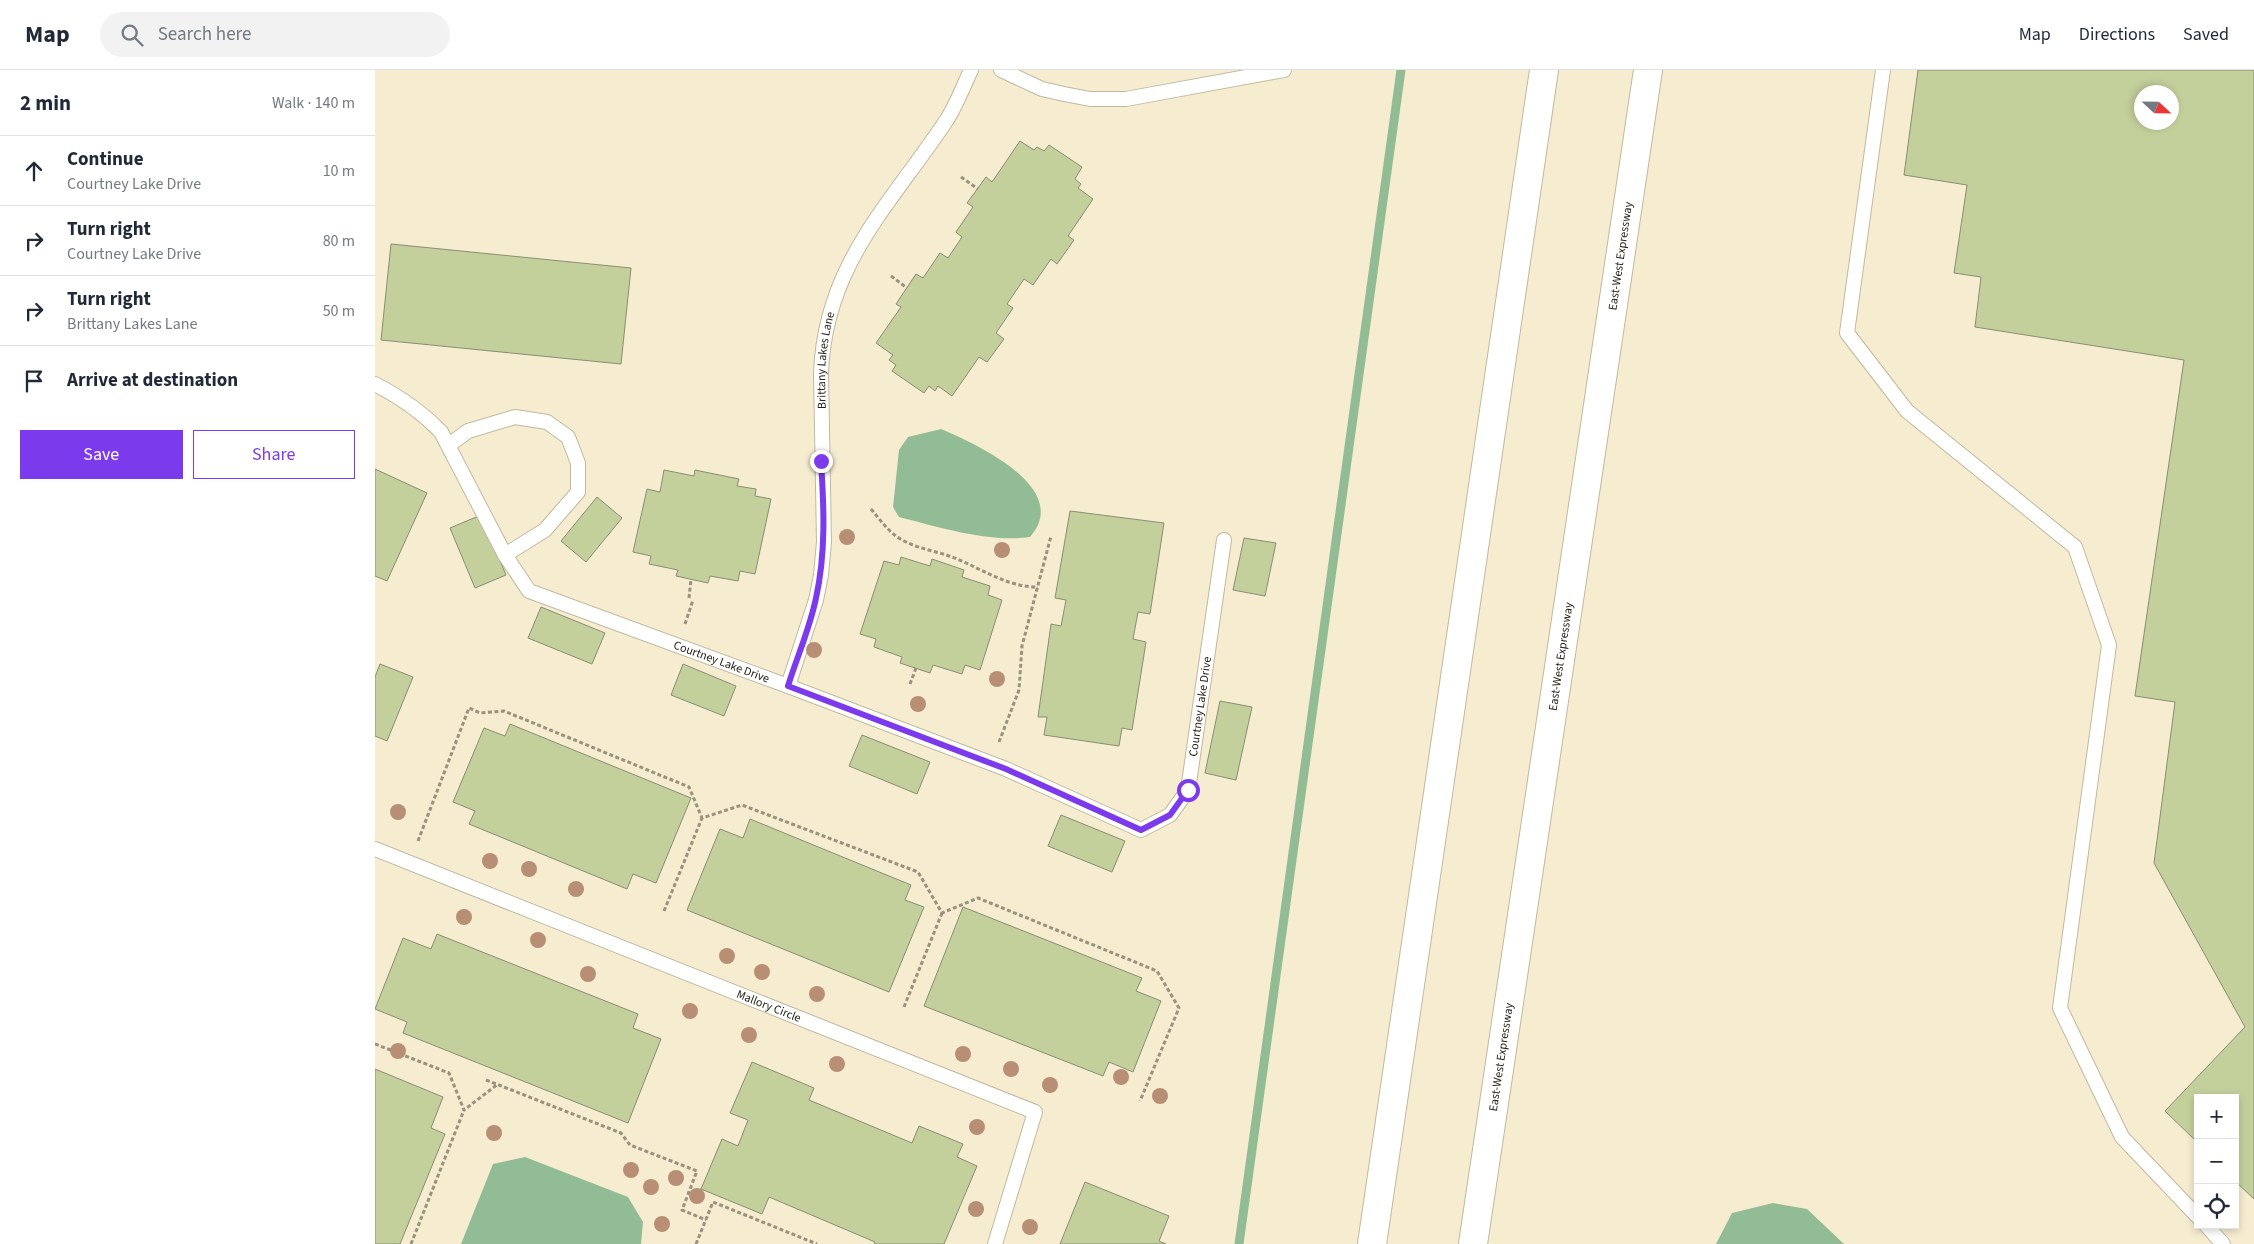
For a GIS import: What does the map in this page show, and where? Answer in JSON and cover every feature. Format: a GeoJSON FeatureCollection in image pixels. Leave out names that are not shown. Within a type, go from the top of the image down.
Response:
{"type":"FeatureCollection","features":[{"type":"Feature","properties":{"kind":"highway"},"geometry":{"type":"LineString","coordinates":[[1372,1244],[1544,70]]}},
{"type":"Feature","properties":{"kind":"highway","name":"East-West Expressway"},"geometry":{"type":"LineString","coordinates":[[1473,1244],[1648,70]]}},
{"type":"Feature","properties":{"kind":"lane","name":"Brittany Lakes Lane"},"geometry":{"type":"LineString","coordinates":[[788,686],[816,600],[821,574],[824,542],[821,373],[822,346],[829,316],[841,280],[851,259],[869,228],[946,120],[971,70]]}},
{"type":"Feature","properties":{"kind":"lane"},"geometry":{"type":"LineString","coordinates":[[1001,70],[1042,89],[1090,99],[1135,98],[1284,70]]}},
{"type":"Feature","properties":{"kind":"lane"},"geometry":{"type":"LineString","coordinates":[[1883,70],[1847,333],[1907,411],[2075,547],[2109,645],[2060,1008],[2122,1137],[2194,1213]]}},
{"type":"Feature","properties":{"kind":"lane","name":"Courtney Lake Drive"},"geometry":{"type":"LineString","coordinates":[[375,384],[389,391],[427,418],[449,445],[505,555],[529,591],[788,686],[990,764],[1141,830],[1170,815],[1188,790],[1224,540]]}},
{"type":"Feature","properties":{"kind":"lane"},"geometry":{"type":"LineString","coordinates":[[449,445],[468,431],[515,417],[547,422],[568,437],[579,463],[578,492],[545,530],[505,555]]}},
{"type":"Feature","properties":{"kind":"lane","name":"Mallory Circle"},"geometry":{"type":"LineString","coordinates":[[375,849],[1035,1112],[995,1244]]}},
{"type":"Feature","properties":{"kind":"lane"},"geometry":{"type":"LineString","coordinates":[[2209,1229],[2223,1244]]}},
{"type":"Feature","properties":{"kind":"path"},"geometry":{"type":"LineString","coordinates":[[961,177],[977,189]]}},
{"type":"Feature","properties":{"kind":"path"},"geometry":{"type":"LineString","coordinates":[[891,276],[907,288]]}},
{"type":"Feature","properties":{"kind":"path"},"geometry":{"type":"LineString","coordinates":[[871,509],[886,528],[903,541],[951,557],[993,577],[1024,587],[1038,587]]}},
{"type":"Feature","properties":{"kind":"path"},"geometry":{"type":"LineString","coordinates":[[990,764],[1019,690],[1022,646],[1051,536]]}},
{"type":"Feature","properties":{"kind":"path"},"geometry":{"type":"LineString","coordinates":[[689,598],[691,579]]}},
{"type":"Feature","properties":{"kind":"path"},"geometry":{"type":"LineString","coordinates":[[910,684],[916,668]]}},
{"type":"Feature","properties":{"kind":"path"},"geometry":{"type":"LineString","coordinates":[[418,842],[469,708],[480,713],[504,711],[689,787],[702,818],[664,911]]}},
{"type":"Feature","properties":{"kind":"path"},"geometry":{"type":"LineString","coordinates":[[702,818],[741,805],[918,872],[941,912]]}},
{"type":"Feature","properties":{"kind":"path"},"geometry":{"type":"LineString","coordinates":[[904,1007],[941,912],[978,898],[1157,971],[1179,1008],[1140,1101]]}},
{"type":"Feature","properties":{"kind":"path"},"geometry":{"type":"LineString","coordinates":[[375,1044],[449,1073],[464,1110]]}},
{"type":"Feature","properties":{"kind":"path"},"geometry":{"type":"LineString","coordinates":[[486,1080],[621,1133],[630,1145],[697,1171],[682,1210],[706,1220]]}},
{"type":"Feature","properties":{"kind":"path"},"geometry":{"type":"LineString","coordinates":[[411,1244],[464,1110],[498,1084]]}},
{"type":"Feature","properties":{"kind":"path"},"geometry":{"type":"LineString","coordinates":[[696,1244],[713,1202],[817,1244]]}},
{"type":"Feature","properties":{"kind":"shaded area"},"geometry":{"type":"Polygon","coordinates":[[[941,429],[976,445],[996,457],[1015,470],[1030,485],[1039,502],[1040,519],[1030,537],[998,538],[981,536],[899,517],[893,507],[899,450],[908,437],[941,429]]]}},
{"type":"Feature","properties":{"kind":"shaded area"},"geometry":{"type":"Polygon","coordinates":[[[525,1157],[628,1197],[643,1222],[641,1244],[461,1244],[493,1164],[525,1157]]]}},
{"type":"Feature","properties":{"kind":"shaded area"},"geometry":{"type":"Polygon","coordinates":[[[1773,1203],[1807,1209],[1844,1244],[1716,1244],[1732,1213],[1773,1203]]]}},
{"type":"Feature","properties":{"kind":"building"},"geometry":{"type":"Polygon","coordinates":[[[1918,70],[2254,70],[2254,1199],[2239,1185],[2239,1094],[2194,1094],[2194,1139],[2165,1111],[2245,1027],[2154,863],[2175,702],[2135,696],[2184,360],[1975,327],[1981,277],[1954,273],[1967,185],[1904,175],[1918,70]]]}},
{"type":"Feature","properties":{"kind":"building"},"geometry":{"type":"Polygon","coordinates":[[[1020,141],[1034,150],[1037,147],[1044,151],[1049,145],[1082,167],[1075,179],[1081,184],[1078,188],[1093,199],[1068,236],[1074,240],[1057,264],[1051,259],[1033,285],[1024,279],[1007,304],[1013,308],[996,333],[1004,339],[987,362],[979,357],[952,396],[938,386],[935,391],[929,386],[924,393],[892,371],[896,365],[889,360],[893,355],[876,343],[901,307],[896,304],[916,274],[923,278],[940,253],[948,258],[962,237],[956,232],[973,207],[967,203],[986,177],[992,182],[1020,141]]]}},
{"type":"Feature","properties":{"kind":"building"},"geometry":{"type":"Polygon","coordinates":[[[391,244],[631,268],[621,364],[381,340],[391,244]]]}},
{"type":"Feature","properties":{"kind":"building"},"geometry":{"type":"Polygon","coordinates":[[[375,469],[427,493],[387,581],[375,576],[375,469]]]}},
{"type":"Feature","properties":{"kind":"building"},"geometry":{"type":"Polygon","coordinates":[[[664,470],[694,476],[695,470],[739,479],[737,486],[756,489],[755,496],[771,499],[755,574],[740,571],[738,581],[710,576],[708,583],[676,576],[678,570],[649,564],[651,556],[633,552],[647,489],[660,492],[664,470]]]}},
{"type":"Feature","properties":{"kind":"building"},"geometry":{"type":"Polygon","coordinates":[[[597,497],[622,518],[586,562],[561,541],[597,497]]]}},
{"type":"Feature","properties":{"kind":"building"},"geometry":{"type":"Polygon","coordinates":[[[1070,511],[1164,523],[1150,614],[1138,612],[1133,639],[1146,642],[1132,730],[1122,728],[1119,746],[1044,735],[1047,717],[1038,717],[1051,624],[1061,626],[1066,600],[1055,598],[1070,511]]]}},
{"type":"Feature","properties":{"kind":"building"},"geometry":{"type":"Polygon","coordinates":[[[481,515],[506,575],[475,588],[450,528],[481,515]]]}},
{"type":"Feature","properties":{"kind":"building"},"geometry":{"type":"Polygon","coordinates":[[[1244,538],[1276,543],[1265,596],[1233,590],[1244,538]]]}},
{"type":"Feature","properties":{"kind":"building"},"geometry":{"type":"Polygon","coordinates":[[[901,557],[930,566],[932,559],[964,570],[962,577],[990,586],[988,595],[1002,600],[980,670],[965,665],[962,674],[933,665],[930,673],[900,663],[902,657],[874,647],[876,639],[860,634],[884,561],[899,565],[901,557]]]}},
{"type":"Feature","properties":{"kind":"building"},"geometry":{"type":"Polygon","coordinates":[[[541,607],[605,633],[592,664],[528,638],[541,607]]]}},
{"type":"Feature","properties":{"kind":"building"},"geometry":{"type":"Polygon","coordinates":[[[380,664],[413,677],[387,741],[375,736],[375,677],[380,664]]]}},
{"type":"Feature","properties":{"kind":"building"},"geometry":{"type":"Polygon","coordinates":[[[683,664],[736,686],[724,716],[671,695],[683,664]]]}},
{"type":"Feature","properties":{"kind":"building"},"geometry":{"type":"Polygon","coordinates":[[[1220,701],[1252,707],[1236,780],[1205,773],[1220,701]]]}},
{"type":"Feature","properties":{"kind":"building"},"geometry":{"type":"Polygon","coordinates":[[[510,724],[691,798],[656,883],[633,874],[627,889],[469,824],[475,811],[453,802],[484,728],[505,736],[510,724]]]}},
{"type":"Feature","properties":{"kind":"building"},"geometry":{"type":"Polygon","coordinates":[[[862,735],[930,762],[917,794],[849,766],[862,735]]]}},
{"type":"Feature","properties":{"kind":"building"},"geometry":{"type":"Polygon","coordinates":[[[1061,815],[1125,841],[1112,872],[1048,846],[1061,815]]]}},
{"type":"Feature","properties":{"kind":"building"},"geometry":{"type":"Polygon","coordinates":[[[750,819],[911,885],[905,900],[924,907],[889,992],[687,910],[720,829],[743,838],[750,819]]]}},
{"type":"Feature","properties":{"kind":"building"},"geometry":{"type":"Polygon","coordinates":[[[963,907],[1142,978],[1136,991],[1161,1001],[1133,1072],[1109,1062],[1103,1076],[924,1006],[963,907]]]}},
{"type":"Feature","properties":{"kind":"building"},"geometry":{"type":"Polygon","coordinates":[[[437,934],[638,1014],[633,1028],[661,1039],[628,1123],[403,1033],[407,1022],[375,1009],[403,938],[431,949],[437,934]]]}},
{"type":"Feature","properties":{"kind":"building"},"geometry":{"type":"Polygon","coordinates":[[[752,1062],[814,1088],[809,1100],[912,1143],[919,1126],[963,1144],[957,1157],[977,1166],[944,1244],[874,1244],[875,1242],[769,1197],[762,1214],[701,1189],[722,1139],[738,1146],[748,1120],[730,1113],[752,1062]]]}},
{"type":"Feature","properties":{"kind":"building"},"geometry":{"type":"Polygon","coordinates":[[[375,1069],[443,1097],[431,1128],[445,1134],[400,1244],[375,1244],[375,1069]]]}},
{"type":"Feature","properties":{"kind":"building"},"geometry":{"type":"Polygon","coordinates":[[[1085,1182],[1169,1216],[1159,1241],[1166,1244],[1060,1244],[1085,1182]]]}},
{"type":"Feature","properties":{"kind":"waterway"},"geometry":{"type":"LineString","coordinates":[[1239,1244],[1401,70]]}},
{"type":"Feature","properties":{"kind":"route"},"geometry":{"type":"LineString","coordinates":[[821,461],[824,501],[824,542],[821,574],[816,600],[788,686],[1006,769],[1141,830],[1170,815],[1188,790]]}}]}
